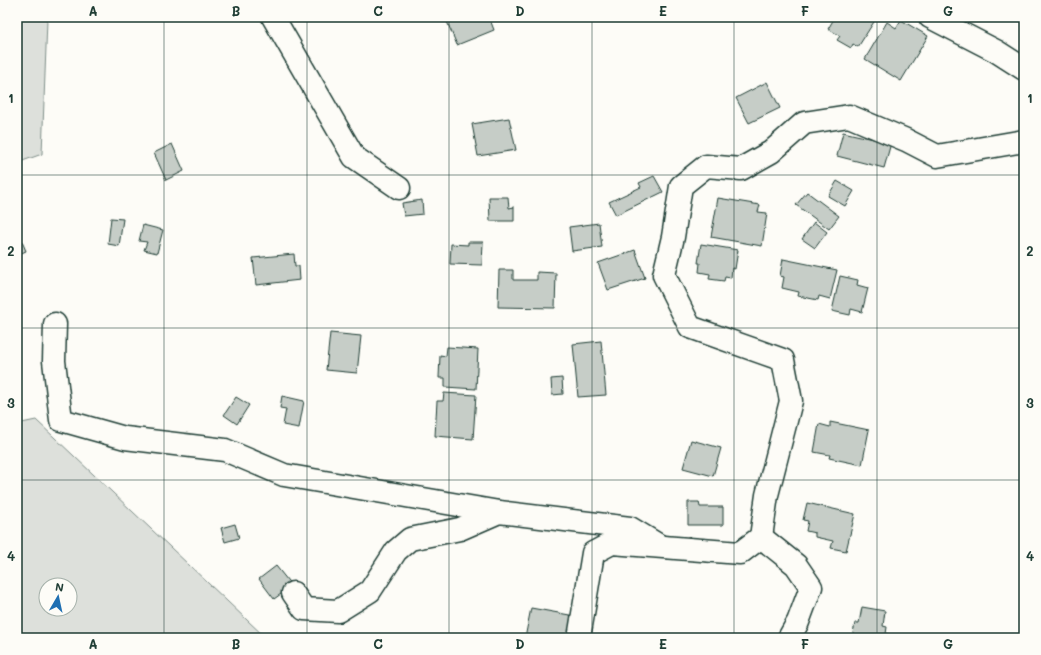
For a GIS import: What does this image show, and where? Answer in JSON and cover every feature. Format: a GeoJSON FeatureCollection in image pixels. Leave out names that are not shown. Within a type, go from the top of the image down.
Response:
{"type":"FeatureCollection","features":[{"type":"Feature","properties":{"kind":"street"},"geometry":{"type":"LineString","coordinates":[[273,17],[354,157],[399,188]]}},
{"type":"Feature","properties":{"kind":"street"},"geometry":{"type":"LineString","coordinates":[[930,17],[996,51],[1024,69]]}},
{"type":"Feature","properties":{"kind":"street"},"geometry":{"type":"LineString","coordinates":[[579,638],[593,553],[612,544],[740,553],[761,537],[767,495],[791,401],[783,360],[690,327],[664,275],[673,237],[681,186],[706,166],[741,169],[771,152],[804,123],[849,116],[906,140],[937,156],[1024,141]]}},
{"type":"Feature","properties":{"kind":"street"},"geometry":{"type":"LineString","coordinates":[[55,324],[54,361],[62,420],[125,438],[225,450],[284,476],[499,512],[630,528],[661,547]]}},
{"type":"Feature","properties":{"kind":"street"},"geometry":{"type":"LineString","coordinates":[[293,593],[304,609],[338,611],[370,591],[396,551],[410,539],[460,529],[499,512]]}},
{"type":"Feature","properties":{"kind":"street"},"geometry":{"type":"LineString","coordinates":[[761,537],[796,565],[811,587],[798,622],[789,638]]}},
{"type":"Feature","properties":{"kind":"shaded area"},"geometry":{"type":"Polygon","coordinates":[[[17,17],[47,17],[47,20],[42,154],[17,163],[17,17]]]}},
{"type":"Feature","properties":{"kind":"shaded area"},"geometry":{"type":"Polygon","coordinates":[[[36,420],[266,638],[17,638],[17,424],[36,420]]]}},
{"type":"Feature","properties":{"kind":"building"},"geometry":{"type":"Polygon","coordinates":[[[445,17],[489,17],[494,30],[457,45],[445,17]]]}},
{"type":"Feature","properties":{"kind":"building"},"geometry":{"type":"Polygon","coordinates":[[[835,17],[877,17],[858,47],[853,44],[851,48],[837,40],[840,36],[828,29],[835,17]]]}},
{"type":"Feature","properties":{"kind":"building"},"geometry":{"type":"Polygon","coordinates":[[[901,20],[928,36],[901,81],[865,59],[887,22],[896,28],[901,20]]]}},
{"type":"Feature","properties":{"kind":"building"},"geometry":{"type":"Polygon","coordinates":[[[767,82],[780,108],[749,123],[736,98],[767,82]]]}},
{"type":"Feature","properties":{"kind":"building"},"geometry":{"type":"Polygon","coordinates":[[[509,118],[516,150],[478,156],[472,124],[509,118]]]}},
{"type":"Feature","properties":{"kind":"building"},"geometry":{"type":"Polygon","coordinates":[[[843,132],[891,143],[884,168],[837,156],[843,132]]]}},
{"type":"Feature","properties":{"kind":"building"},"geometry":{"type":"Polygon","coordinates":[[[172,144],[184,171],[166,180],[154,153],[172,144]]]}},
{"type":"Feature","properties":{"kind":"building"},"geometry":{"type":"Polygon","coordinates":[[[654,176],[663,192],[616,215],[609,202],[641,187],[639,183],[654,176]]]}},
{"type":"Feature","properties":{"kind":"building"},"geometry":{"type":"Polygon","coordinates":[[[837,181],[854,191],[845,206],[828,196],[837,181]]]}},
{"type":"Feature","properties":{"kind":"building"},"geometry":{"type":"Polygon","coordinates":[[[807,192],[839,216],[829,229],[796,205],[807,192]]]}},
{"type":"Feature","properties":{"kind":"building"},"geometry":{"type":"Polygon","coordinates":[[[489,197],[508,197],[509,208],[514,207],[514,221],[490,221],[489,197]]]}},
{"type":"Feature","properties":{"kind":"building"},"geometry":{"type":"Polygon","coordinates":[[[718,198],[760,205],[758,212],[767,213],[762,246],[711,237],[718,198]]]}},
{"type":"Feature","properties":{"kind":"building"},"geometry":{"type":"Polygon","coordinates":[[[422,200],[423,214],[404,216],[402,203],[422,200]]]}},
{"type":"Feature","properties":{"kind":"building"},"geometry":{"type":"Polygon","coordinates":[[[111,218],[123,219],[119,246],[108,244],[111,218]]]}},
{"type":"Feature","properties":{"kind":"building"},"geometry":{"type":"Polygon","coordinates":[[[814,222],[827,232],[815,248],[802,239],[814,222]]]}},
{"type":"Feature","properties":{"kind":"building"},"geometry":{"type":"Polygon","coordinates":[[[599,223],[602,247],[572,251],[569,227],[599,223]]]}},
{"type":"Feature","properties":{"kind":"building"},"geometry":{"type":"Polygon","coordinates":[[[143,225],[163,230],[157,253],[144,250],[147,242],[139,241],[143,225]]]}},
{"type":"Feature","properties":{"kind":"building"},"geometry":{"type":"Polygon","coordinates":[[[17,230],[26,251],[17,255],[17,230]]]}},
{"type":"Feature","properties":{"kind":"building"},"geometry":{"type":"Polygon","coordinates":[[[468,242],[483,242],[482,265],[450,264],[451,244],[468,245],[468,242]]]}},
{"type":"Feature","properties":{"kind":"building"},"geometry":{"type":"Polygon","coordinates":[[[701,244],[738,250],[735,269],[732,268],[731,278],[725,277],[724,281],[709,279],[710,274],[699,272],[700,263],[698,263],[701,244]]]}},
{"type":"Feature","properties":{"kind":"building"},"geometry":{"type":"Polygon","coordinates":[[[635,250],[645,278],[608,290],[598,263],[635,250]]]}},
{"type":"Feature","properties":{"kind":"building"},"geometry":{"type":"Polygon","coordinates":[[[294,254],[295,266],[299,266],[300,280],[256,285],[253,258],[294,254]]]}},
{"type":"Feature","properties":{"kind":"building"},"geometry":{"type":"Polygon","coordinates":[[[783,259],[837,270],[830,299],[819,296],[818,300],[798,296],[799,292],[782,288],[784,277],[780,276],[783,259]]]}},
{"type":"Feature","properties":{"kind":"building"},"geometry":{"type":"Polygon","coordinates":[[[499,270],[513,270],[513,280],[537,280],[537,272],[556,273],[555,308],[498,307],[499,270]]]}},
{"type":"Feature","properties":{"kind":"building"},"geometry":{"type":"Polygon","coordinates":[[[840,276],[858,280],[857,285],[868,288],[862,312],[851,309],[850,315],[832,311],[840,276]]]}},
{"type":"Feature","properties":{"kind":"building"},"geometry":{"type":"Polygon","coordinates":[[[330,333],[361,336],[357,373],[326,370],[330,333]]]}},
{"type":"Feature","properties":{"kind":"building"},"geometry":{"type":"Polygon","coordinates":[[[601,341],[606,395],[578,397],[573,344],[601,341]]]}},
{"type":"Feature","properties":{"kind":"building"},"geometry":{"type":"Polygon","coordinates":[[[447,347],[478,349],[476,389],[445,387],[445,378],[439,378],[440,355],[446,356],[447,347]]]}},
{"type":"Feature","properties":{"kind":"building"},"geometry":{"type":"Polygon","coordinates":[[[562,378],[563,394],[552,395],[551,379],[562,378]]]}},
{"type":"Feature","properties":{"kind":"building"},"geometry":{"type":"Polygon","coordinates":[[[444,393],[476,395],[473,439],[435,436],[437,401],[443,401],[444,393]]]}},
{"type":"Feature","properties":{"kind":"building"},"geometry":{"type":"Polygon","coordinates":[[[282,396],[304,401],[299,428],[283,425],[286,409],[280,408],[282,396]]]}},
{"type":"Feature","properties":{"kind":"building"},"geometry":{"type":"Polygon","coordinates":[[[236,397],[249,405],[237,424],[224,415],[236,397]]]}},
{"type":"Feature","properties":{"kind":"building"},"geometry":{"type":"Polygon","coordinates":[[[830,422],[869,430],[862,465],[829,458],[830,455],[814,452],[819,424],[830,427],[830,422]]]}},
{"type":"Feature","properties":{"kind":"building"},"geometry":{"type":"Polygon","coordinates":[[[691,440],[721,448],[713,476],[683,468],[691,440]]]}},
{"type":"Feature","properties":{"kind":"building"},"geometry":{"type":"Polygon","coordinates":[[[688,502],[699,502],[700,507],[723,507],[723,525],[688,525],[688,502]]]}},
{"type":"Feature","properties":{"kind":"building"},"geometry":{"type":"Polygon","coordinates":[[[807,503],[855,514],[846,551],[831,548],[833,541],[815,537],[815,533],[806,531],[808,521],[803,520],[807,503]]]}},
{"type":"Feature","properties":{"kind":"building"},"geometry":{"type":"Polygon","coordinates":[[[235,524],[239,538],[225,542],[221,528],[235,524]]]}},
{"type":"Feature","properties":{"kind":"building"},"geometry":{"type":"Polygon","coordinates":[[[276,566],[292,586],[274,599],[259,579],[276,566]]]}},
{"type":"Feature","properties":{"kind":"building"},"geometry":{"type":"Polygon","coordinates":[[[862,607],[885,611],[883,626],[887,627],[887,638],[852,638],[855,623],[859,623],[862,607]]]}},
{"type":"Feature","properties":{"kind":"building"},"geometry":{"type":"Polygon","coordinates":[[[531,608],[575,616],[571,638],[525,638],[531,608]]]}}]}
